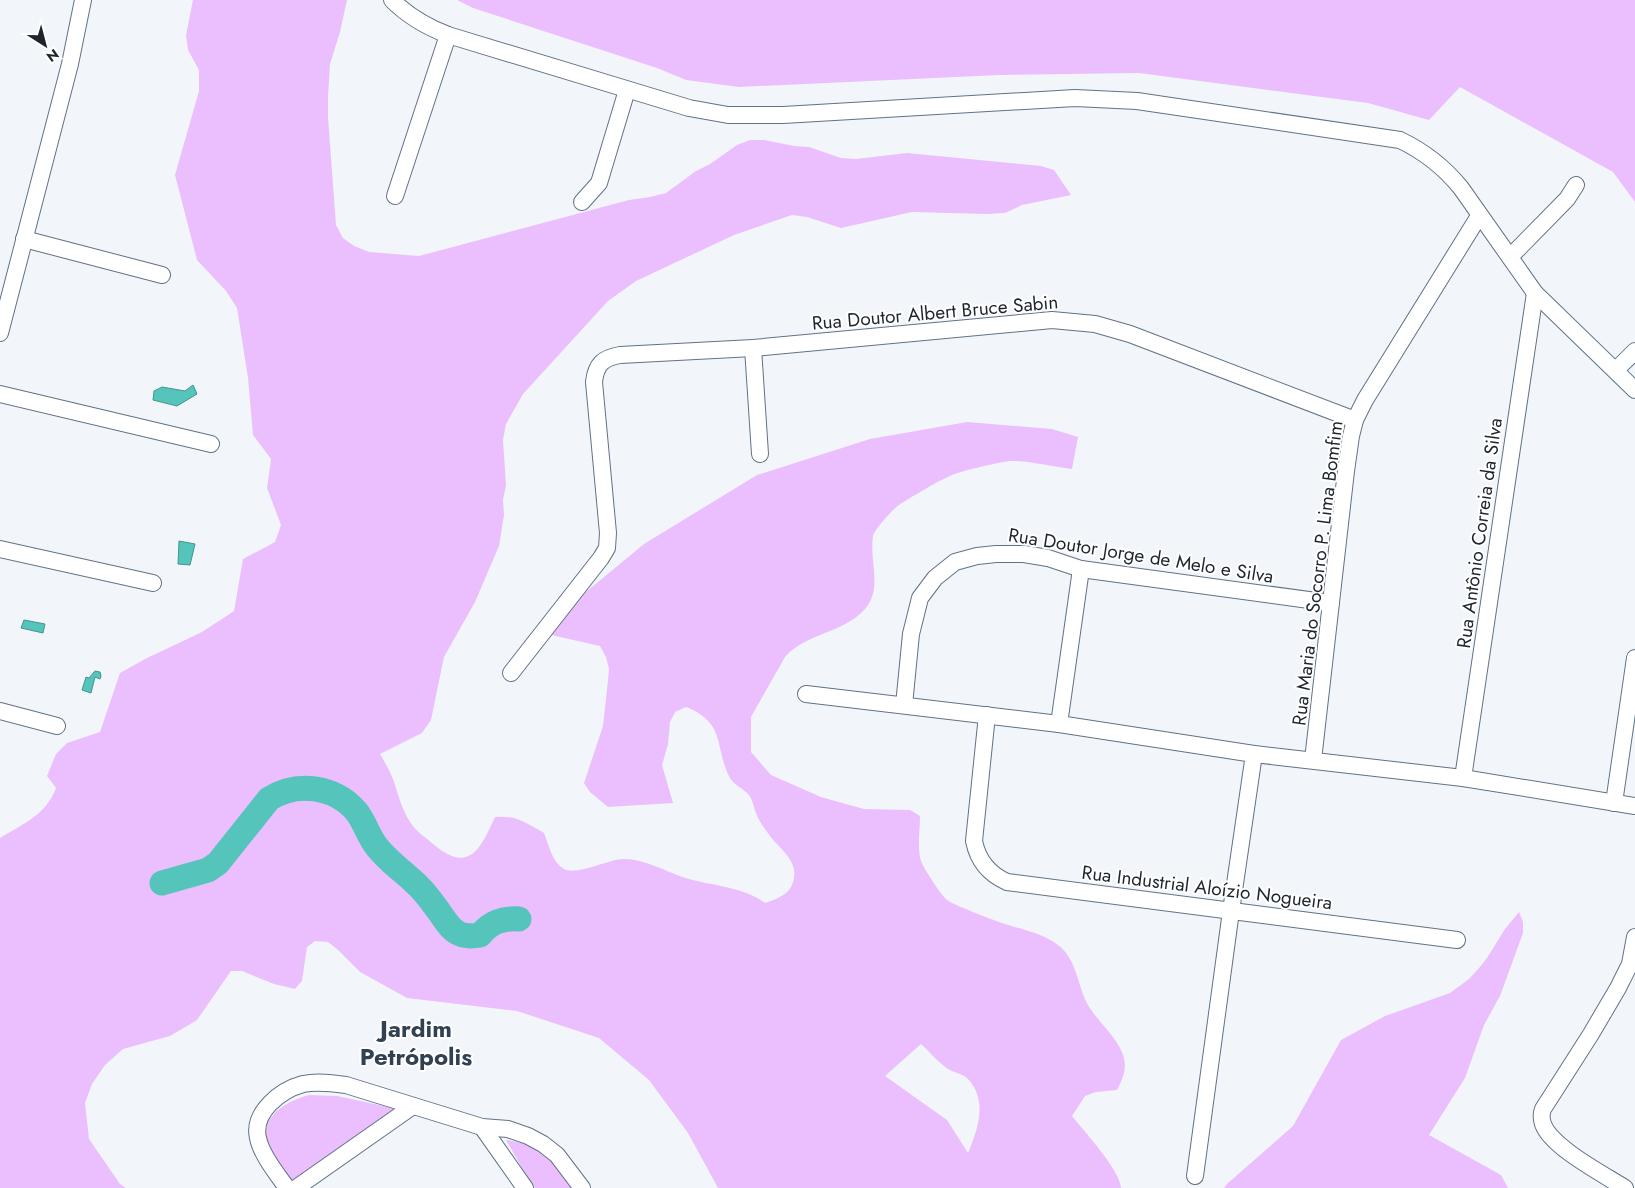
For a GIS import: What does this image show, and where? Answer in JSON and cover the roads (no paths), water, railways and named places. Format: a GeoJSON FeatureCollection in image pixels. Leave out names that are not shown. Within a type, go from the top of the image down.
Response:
{"type":"FeatureCollection","features":[{"type":"Feature","properties":{"kind":"street"},"geometry":{"type":"LineString","coordinates":[[0,333],[70,64],[83,0]]}},
{"type":"Feature","properties":{"kind":"street"},"geometry":{"type":"LineString","coordinates":[[392,0],[417,21],[448,36],[689,108],[728,115],[783,115],[1075,98],[1107,98],[1400,140],[1434,160],[1450,174],[1535,293],[1635,390]]}},
{"type":"Feature","properties":{"kind":"street"},"geometry":{"type":"LineString","coordinates":[[395,196],[448,36]]}},
{"type":"Feature","properties":{"kind":"street"},"geometry":{"type":"LineString","coordinates":[[582,202],[599,183],[627,90]]}},
{"type":"Feature","properties":{"kind":"street"},"geometry":{"type":"LineString","coordinates":[[1510,257],[1567,199],[1576,185]]}},
{"type":"Feature","properties":{"kind":"street","name":"Rua Maria do Socorro P. Lima Bomfim"},"geometry":{"type":"LineString","coordinates":[[1313,760],[1346,471],[1355,420],[1378,376],[1479,216]]}},
{"type":"Feature","properties":{"kind":"street"},"geometry":{"type":"LineString","coordinates":[[24,239],[162,275]]}},
{"type":"Feature","properties":{"kind":"street","name":"Rua Antônio Correia da Silva"},"geometry":{"type":"LineString","coordinates":[[1463,778],[1535,293]]}},
{"type":"Feature","properties":{"kind":"street","name":"Rua Doutor Albert Bruce Sabin"},"geometry":{"type":"LineString","coordinates":[[511,674],[601,558],[606,548],[608,533],[594,382],[598,366],[603,360],[620,355],[753,348],[1023,322],[1073,321],[1095,324],[1130,334],[1355,420]]}},
{"type":"Feature","properties":{"kind":"street"},"geometry":{"type":"LineString","coordinates":[[753,348],[760,454]]}},
{"type":"Feature","properties":{"kind":"street"},"geometry":{"type":"LineString","coordinates":[[1616,370],[1635,351]]}},
{"type":"Feature","properties":{"kind":"street"},"geometry":{"type":"LineString","coordinates":[[0,394],[211,444]]}},
{"type":"Feature","properties":{"kind":"street"},"geometry":{"type":"LineString","coordinates":[[0,549],[153,583]]}},
{"type":"Feature","properties":{"kind":"street","name":"Rua Doutor Jorge de Melo e Silva"},"geometry":{"type":"LineString","coordinates":[[904,705],[911,634],[920,598],[934,578],[955,562],[977,556],[1024,554],[1048,558],[1081,568],[1331,603]]}},
{"type":"Feature","properties":{"kind":"street"},"geometry":{"type":"LineString","coordinates":[[1059,724],[1081,568]]}},
{"type":"Feature","properties":{"kind":"street"},"geometry":{"type":"LineString","coordinates":[[1614,803],[1635,658]]}},
{"type":"Feature","properties":{"kind":"street"},"geometry":{"type":"LineString","coordinates":[[806,694],[1059,724],[1254,754],[1463,778],[1635,806]]}},
{"type":"Feature","properties":{"kind":"street"},"geometry":{"type":"LineString","coordinates":[[0,711],[57,726]]}},
{"type":"Feature","properties":{"kind":"street","name":"Rua Industrial Aloízio Nogueira"},"geometry":{"type":"LineString","coordinates":[[987,715],[974,841],[978,856],[984,865],[995,876],[1007,882],[1458,940]]}},
{"type":"Feature","properties":{"kind":"street"},"geometry":{"type":"LineString","coordinates":[[1195,1176],[1254,754]]}},
{"type":"Feature","properties":{"kind":"street"},"geometry":{"type":"LineString","coordinates":[[1625,1188],[1559,1145],[1543,1125],[1541,1116],[1542,1109],[1591,1034],[1632,964],[1635,936]]}},
{"type":"Feature","properties":{"kind":"street"},"geometry":{"type":"LineString","coordinates":[[287,1188],[260,1146],[257,1136],[261,1114],[274,1100],[303,1084],[326,1083],[346,1085],[482,1126],[508,1129],[528,1136],[543,1144],[563,1162],[582,1188]]}},
{"type":"Feature","properties":{"kind":"street"},"geometry":{"type":"LineString","coordinates":[[296,1188],[413,1106]]}},
{"type":"Feature","properties":{"kind":"street"},"geometry":{"type":"LineString","coordinates":[[482,1126],[526,1188]]}},
{"type":"Feature","properties":{"kind":"waterway"},"geometry":{"type":"LineString","coordinates":[[162,883],[208,870],[218,863],[269,799],[291,790],[315,789],[337,796],[356,811],[377,847],[421,888],[455,931],[466,936],[480,935],[497,922],[507,919],[519,919]]}},
{"type":"Feature","properties":{"kind":"district","name":"Jardim Petrópolis"},"geometry":{"type":"Point","coordinates":[416,1043]}}]}
